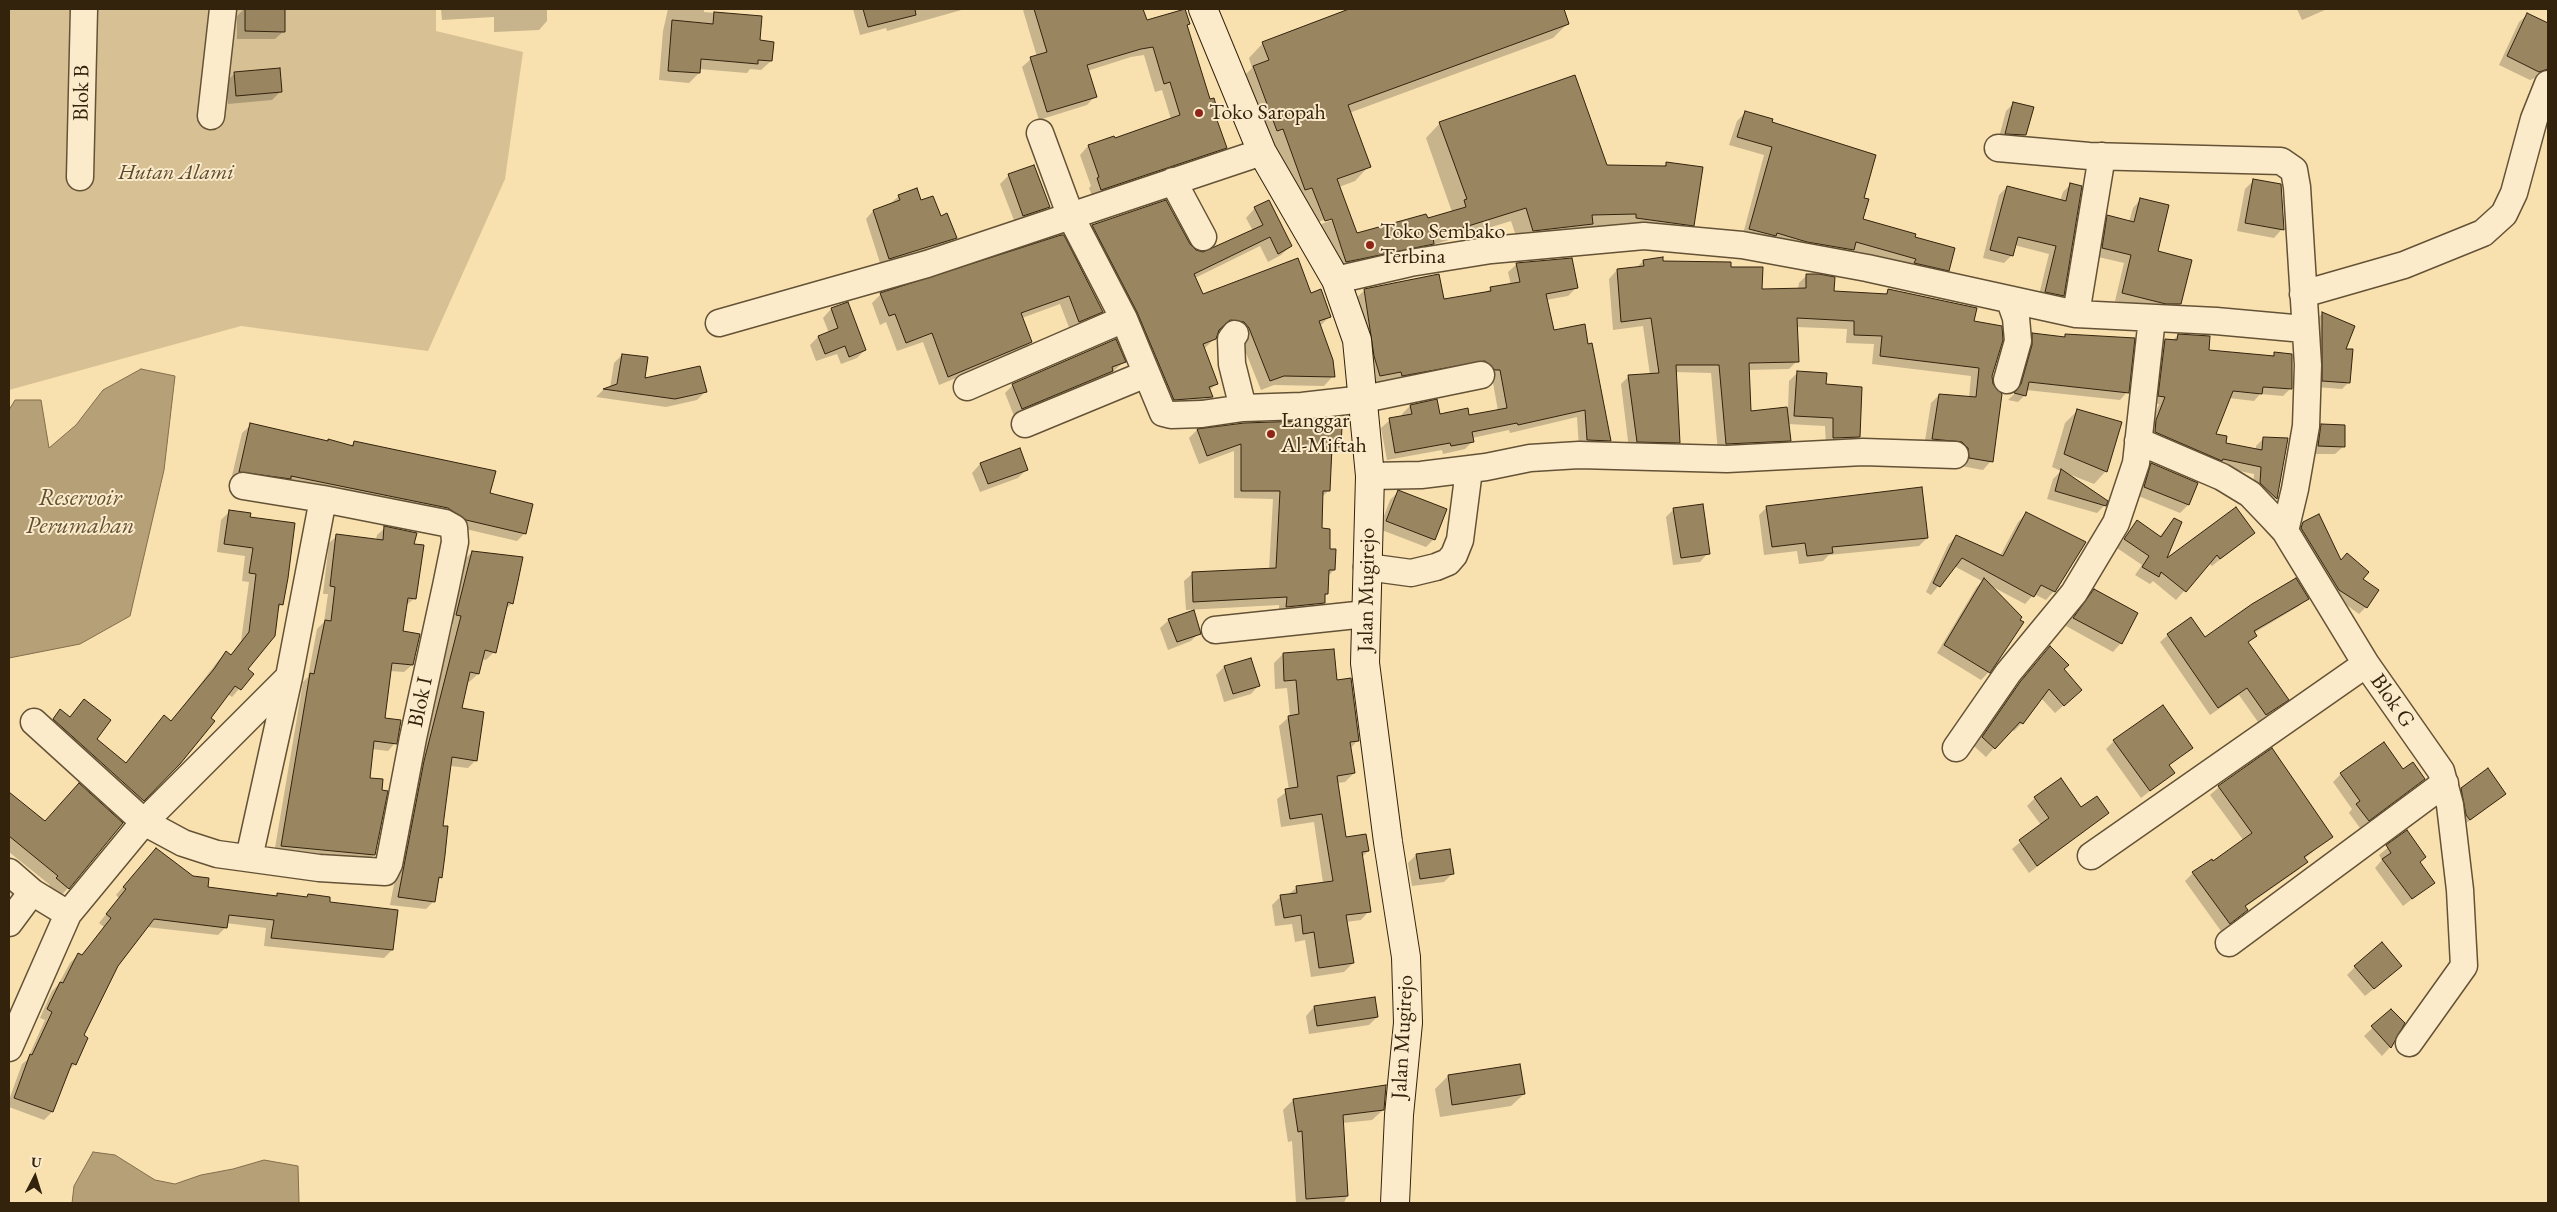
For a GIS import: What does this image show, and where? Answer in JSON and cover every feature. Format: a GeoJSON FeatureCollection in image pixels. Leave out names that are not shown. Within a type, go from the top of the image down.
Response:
{"type":"FeatureCollection","features":[{"type":"Feature","properties":{"kind":"street","name":"Blok B"},"geometry":{"type":"LineString","coordinates":[[80,177],[84,9]]}},
{"type":"Feature","properties":{"kind":"street"},"geometry":{"type":"LineString","coordinates":[[211,116],[224,9]]}},
{"type":"Feature","properties":{"kind":"street","name":"Jalan Mugirejo"},"geometry":{"type":"LineString","coordinates":[[1203,9],[1262,152],[1336,280],[1357,340],[1370,476],[1365,663],[1388,842],[1406,957],[1408,1023],[1399,1115],[1395,1203]]}},
{"type":"Feature","properties":{"kind":"street"},"geometry":{"type":"LineString","coordinates":[[2303,294],[2404,265],[2483,234],[2504,214],[2514,193],[2534,119],[2548,84]]}},
{"type":"Feature","properties":{"kind":"street"},"geometry":{"type":"LineString","coordinates":[[1040,133],[1072,217],[1124,319],[1159,408],[1166,414],[1202,414],[1244,408],[1302,406],[1364,399],[1481,376]]}},
{"type":"Feature","properties":{"kind":"street"},"geometry":{"type":"LineString","coordinates":[[1998,148],[2102,156],[2281,161],[2294,170],[2297,187],[2304,329],[2308,365],[2306,426],[2295,489],[2285,531]]}},
{"type":"Feature","properties":{"kind":"street"},"geometry":{"type":"LineString","coordinates":[[719,323],[927,264],[1262,152]]}},
{"type":"Feature","properties":{"kind":"street"},"geometry":{"type":"LineString","coordinates":[[2076,314],[2102,156]]}},
{"type":"Feature","properties":{"kind":"street"},"geometry":{"type":"LineString","coordinates":[[1173,181],[1203,237]]}},
{"type":"Feature","properties":{"kind":"street"},"geometry":{"type":"LineString","coordinates":[[1336,280],[1410,263],[1491,250],[1644,236],[1742,245],[1867,268],[2076,314],[2304,329]]}},
{"type":"Feature","properties":{"kind":"street"},"geometry":{"type":"LineString","coordinates":[[2007,380],[2018,341],[2016,318],[2010,301]]}},
{"type":"Feature","properties":{"kind":"street"},"geometry":{"type":"LineString","coordinates":[[1956,748],[2008,673],[2074,593],[2116,523],[2136,463],[2152,318]]}},
{"type":"Feature","properties":{"kind":"street"},"geometry":{"type":"LineString","coordinates":[[967,387],[1124,319]]}},
{"type":"Feature","properties":{"kind":"street"},"geometry":{"type":"LineString","coordinates":[[1235,334],[1231,339],[1232,364],[1244,408]]}},
{"type":"Feature","properties":{"kind":"street"},"geometry":{"type":"LineString","coordinates":[[1025,424],[1146,374]]}},
{"type":"Feature","properties":{"kind":"street","name":"Blok G"},"geometry":{"type":"LineString","coordinates":[[2138,441],[2222,477],[2250,494],[2285,531],[2366,664],[2438,766],[2445,782],[2460,890],[2464,966],[2409,1043]]}},
{"type":"Feature","properties":{"kind":"street"},"geometry":{"type":"LineString","coordinates":[[1370,476],[1421,475],[1468,470],[1530,458],[1579,456],[1727,459],[1864,452],[1955,455]]}},
{"type":"Feature","properties":{"kind":"street"},"geometry":{"type":"LineString","coordinates":[[1367,567],[1411,573],[1448,562],[1454,555],[1460,540],[1468,470]]}},
{"type":"Feature","properties":{"kind":"street","name":"Blok I"},"geometry":{"type":"LineString","coordinates":[[34,722],[144,822],[183,844],[217,854],[379,873],[385,872],[389,864],[413,738],[448,577],[455,542],[454,528],[445,522],[243,486]]}},
{"type":"Feature","properties":{"kind":"street"},"geometry":{"type":"LineString","coordinates":[[249,858],[289,677],[323,499]]}},
{"type":"Feature","properties":{"kind":"street"},"geometry":{"type":"LineString","coordinates":[[1215,630],[1366,614]]}},
{"type":"Feature","properties":{"kind":"street"},"geometry":{"type":"LineString","coordinates":[[2091,856],[2366,664]]}},
{"type":"Feature","properties":{"kind":"street"},"geometry":{"type":"LineString","coordinates":[[9,1048],[68,914],[144,822],[289,677]]}},
{"type":"Feature","properties":{"kind":"street"},"geometry":{"type":"LineString","coordinates":[[2229,943],[2445,782]]}},
{"type":"Feature","properties":{"kind":"street"},"geometry":{"type":"LineString","coordinates":[[9,872],[32,892],[68,914]]}},
{"type":"Feature","properties":{"kind":"street"},"geometry":{"type":"LineString","coordinates":[[9,923],[32,892]]}},
{"type":"Feature","properties":{"kind":"green space","name":"Hutan Alami"},"geometry":{"type":"Polygon","coordinates":[[[9,9],[436,9],[436,31],[523,52],[505,179],[428,351],[241,326],[9,390],[9,9]]]}},
{"type":"Feature","properties":{"kind":"water","name":"Reservoir Perumahan"},"geometry":{"type":"Polygon","coordinates":[[[141,369],[175,376],[164,470],[130,616],[80,644],[9,658],[9,410],[15,400],[41,400],[49,448],[76,425],[103,390],[141,369]]]}},
{"type":"Feature","properties":{"kind":"water"},"geometry":{"type":"Polygon","coordinates":[[[93,1152],[115,1155],[155,1180],[175,1184],[201,1175],[233,1169],[264,1160],[298,1166],[299,1203],[72,1203],[74,1186],[93,1152]]]}},
{"type":"Feature","properties":{"kind":"building"},"geometry":{"type":"Polygon","coordinates":[[[245,9],[285,9],[285,32],[245,31],[245,9]]]}},
{"type":"Feature","properties":{"kind":"building"},"geometry":{"type":"Polygon","coordinates":[[[863,9],[915,9],[916,15],[868,27],[863,9]]]}},
{"type":"Feature","properties":{"kind":"building"},"geometry":{"type":"Polygon","coordinates":[[[1034,9],[1143,9],[1147,20],[1185,9],[1190,24],[1187,25],[1210,99],[1214,98],[1220,119],[1217,120],[1227,148],[1101,190],[1097,178],[1099,177],[1088,145],[1114,136],[1115,138],[1180,115],[1170,82],[1164,84],[1153,47],[1141,49],[1087,65],[1097,97],[1047,112],[1030,57],[1047,52],[1034,9]]]}},
{"type":"Feature","properties":{"kind":"building"},"geometry":{"type":"Polygon","coordinates":[[[1349,9],[1564,9],[1569,24],[1348,105],[1371,167],[1337,179],[1357,233],[1426,214],[1428,218],[1466,207],[1464,200],[1467,199],[1439,122],[1575,75],[1607,165],[1666,166],[1666,162],[1703,167],[1694,226],[1636,218],[1636,214],[1592,215],[1593,224],[1533,231],[1526,208],[1433,237],[1434,244],[1346,262],[1332,219],[1325,221],[1312,188],[1305,190],[1283,129],[1277,131],[1253,66],[1269,60],[1262,42],[1349,9]]]}},
{"type":"Feature","properties":{"kind":"building"},"geometry":{"type":"Polygon","coordinates":[[[714,12],[762,16],[760,40],[774,42],[772,61],[758,60],[758,64],[701,59],[700,73],[668,71],[672,20],[713,24],[714,12]]]}},
{"type":"Feature","properties":{"kind":"building"},"geometry":{"type":"Polygon","coordinates":[[[2527,13],[2548,23],[2548,69],[2539,72],[2507,56],[2527,13]]]}},
{"type":"Feature","properties":{"kind":"building"},"geometry":{"type":"Polygon","coordinates":[[[280,68],[282,92],[236,96],[234,72],[280,68]]]}},
{"type":"Feature","properties":{"kind":"building"},"geometry":{"type":"Polygon","coordinates":[[[2013,102],[2034,107],[2026,135],[2005,134],[2013,102]]]}},
{"type":"Feature","properties":{"kind":"building"},"geometry":{"type":"Polygon","coordinates":[[[1745,111],[1773,119],[1772,122],[1876,155],[1864,198],[1869,199],[1863,219],[1916,234],[1915,237],[1955,248],[1949,271],[1914,263],[1916,259],[1856,242],[1854,250],[1807,242],[1777,233],[1776,236],[1749,229],[1772,147],[1737,137],[1745,111]]]}},
{"type":"Feature","properties":{"kind":"building"},"geometry":{"type":"Polygon","coordinates":[[[1034,165],[1050,207],[1023,216],[1008,174],[1034,165]]]}},
{"type":"Feature","properties":{"kind":"building"},"geometry":{"type":"Polygon","coordinates":[[[2253,179],[2281,184],[2284,230],[2245,223],[2253,179]]]}},
{"type":"Feature","properties":{"kind":"building"},"geometry":{"type":"Polygon","coordinates":[[[2070,183],[2082,186],[2064,296],[2045,292],[2056,246],[2018,237],[2013,256],[1990,250],[2007,186],[2066,201],[2070,183]]]}},
{"type":"Feature","properties":{"kind":"building"},"geometry":{"type":"Polygon","coordinates":[[[917,188],[921,200],[933,196],[941,216],[947,213],[957,238],[889,259],[873,210],[900,200],[898,195],[917,188]]]}},
{"type":"Feature","properties":{"kind":"building"},"geometry":{"type":"Polygon","coordinates":[[[2140,198],[2169,205],[2158,251],[2192,260],[2181,304],[2166,304],[2122,293],[2131,255],[2102,248],[2107,215],[2134,222],[2140,198]]]}},
{"type":"Feature","properties":{"kind":"building"},"geometry":{"type":"Polygon","coordinates":[[[1166,200],[1190,244],[1196,250],[1203,252],[1263,225],[1254,207],[1269,200],[1292,246],[1278,254],[1270,237],[1194,274],[1203,294],[1298,258],[1311,293],[1321,289],[1331,317],[1319,321],[1333,360],[1335,377],[1284,376],[1270,381],[1249,328],[1244,322],[1230,320],[1219,330],[1216,339],[1203,344],[1218,384],[1209,387],[1213,397],[1174,400],[1137,312],[1092,225],[1166,200]]]}},
{"type":"Feature","properties":{"kind":"building"},"geometry":{"type":"Polygon","coordinates":[[[1064,235],[1103,312],[1079,322],[1069,296],[1021,313],[1032,342],[948,377],[932,333],[906,343],[895,314],[889,316],[880,293],[1064,235]]]}},
{"type":"Feature","properties":{"kind":"building"},"geometry":{"type":"Polygon","coordinates":[[[1663,257],[1663,261],[1731,262],[1731,267],[1763,267],[1762,289],[1806,288],[1806,274],[1819,274],[1835,277],[1834,291],[1887,294],[1888,289],[1977,308],[1974,321],[2002,326],[2003,340],[1992,376],[1993,384],[2002,394],[1993,462],[1969,458],[1968,448],[1962,442],[1932,439],[1939,394],[1976,397],[1979,368],[1880,356],[1882,336],[1854,335],[1854,321],[1797,318],[1799,362],[1749,363],[1751,411],[1787,407],[1791,441],[1726,444],[1719,365],[1676,365],[1680,443],[1637,442],[1628,375],[1659,373],[1651,318],[1621,322],[1617,269],[1644,266],[1643,260],[1663,257]]]}},
{"type":"Feature","properties":{"kind":"building"},"geometry":{"type":"Polygon","coordinates":[[[1572,258],[1578,288],[1546,294],[1554,330],[1585,324],[1588,344],[1592,343],[1611,441],[1587,440],[1585,410],[1518,425],[1517,423],[1472,432],[1474,442],[1451,446],[1450,443],[1395,453],[1389,418],[1412,414],[1410,405],[1437,399],[1440,414],[1468,408],[1469,415],[1507,408],[1500,370],[1495,370],[1485,361],[1402,376],[1401,372],[1380,376],[1374,356],[1364,289],[1439,274],[1444,299],[1491,291],[1490,287],[1520,282],[1516,263],[1572,258]]]}},
{"type":"Feature","properties":{"kind":"building"},"geometry":{"type":"Polygon","coordinates":[[[848,302],[866,350],[849,357],[845,346],[825,354],[818,336],[838,328],[831,308],[848,302]]]}},
{"type":"Feature","properties":{"kind":"building"},"geometry":{"type":"Polygon","coordinates":[[[2322,312],[2355,326],[2346,349],[2353,349],[2350,383],[2322,381],[2322,312]]]}},
{"type":"Feature","properties":{"kind":"building"},"geometry":{"type":"Polygon","coordinates":[[[2032,333],[2065,337],[2065,334],[2135,338],[2129,393],[2029,382],[2026,396],[2014,393],[2021,384],[2032,345],[2032,333]]]}},
{"type":"Feature","properties":{"kind":"building"},"geometry":{"type":"Polygon","coordinates":[[[2178,334],[2210,336],[2209,350],[2274,356],[2274,352],[2292,354],[2292,389],[2263,387],[2262,394],[2233,391],[2216,434],[2227,436],[2226,443],[2262,450],[2263,437],[2288,438],[2277,499],[2260,483],[2261,467],[2223,459],[2222,461],[2155,432],[2156,420],[2165,397],[2158,396],[2165,339],[2177,340],[2178,334]]]}},
{"type":"Feature","properties":{"kind":"building"},"geometry":{"type":"Polygon","coordinates":[[[1116,339],[1126,362],[1112,367],[1113,371],[1022,409],[1012,384],[1116,339]]]}},
{"type":"Feature","properties":{"kind":"building"},"geometry":{"type":"Polygon","coordinates":[[[622,354],[648,357],[645,378],[700,366],[707,392],[675,399],[603,389],[617,384],[622,354]]]}},
{"type":"Feature","properties":{"kind":"building"},"geometry":{"type":"Polygon","coordinates":[[[1797,371],[1827,373],[1826,384],[1862,387],[1860,437],[1833,438],[1833,418],[1794,416],[1797,371]]]}},
{"type":"Feature","properties":{"kind":"building"},"geometry":{"type":"Polygon","coordinates":[[[2077,409],[2122,422],[2107,472],[2064,454],[2077,409]]]}},
{"type":"Feature","properties":{"kind":"building"},"geometry":{"type":"Polygon","coordinates":[[[1301,421],[1301,425],[1342,426],[1341,447],[1332,447],[1330,491],[1323,491],[1322,528],[1330,529],[1330,549],[1336,549],[1335,570],[1329,570],[1328,594],[1325,594],[1325,603],[1286,607],[1287,597],[1193,602],[1192,572],[1276,568],[1280,491],[1241,491],[1241,444],[1207,456],[1197,429],[1244,423],[1301,421]]]}},
{"type":"Feature","properties":{"kind":"building"},"geometry":{"type":"Polygon","coordinates":[[[250,423],[353,446],[354,441],[496,471],[490,493],[533,504],[526,534],[466,520],[448,508],[291,476],[291,479],[239,472],[250,423]]]}},
{"type":"Feature","properties":{"kind":"building"},"geometry":{"type":"Polygon","coordinates":[[[2321,424],[2345,425],[2345,447],[2318,446],[2321,424]]]}},
{"type":"Feature","properties":{"kind":"building"},"geometry":{"type":"Polygon","coordinates":[[[1020,448],[1028,470],[988,484],[980,463],[1020,448]]]}},
{"type":"Feature","properties":{"kind":"building"},"geometry":{"type":"Polygon","coordinates":[[[2151,463],[2198,483],[2189,505],[2144,487],[2151,463]]]}},
{"type":"Feature","properties":{"kind":"building"},"geometry":{"type":"Polygon","coordinates":[[[2061,469],[2108,501],[2106,506],[2055,491],[2061,469]]]}},
{"type":"Feature","properties":{"kind":"building"},"geometry":{"type":"Polygon","coordinates":[[[1922,487],[1928,538],[1832,547],[1833,553],[1807,556],[1805,543],[1772,547],[1766,506],[1922,487]]]}},
{"type":"Feature","properties":{"kind":"building"},"geometry":{"type":"Polygon","coordinates":[[[1398,490],[1447,509],[1435,540],[1386,521],[1398,490]]]}},
{"type":"Feature","properties":{"kind":"building"},"geometry":{"type":"Polygon","coordinates":[[[1703,504],[1710,554],[1681,558],[1673,508],[1703,504]]]}},
{"type":"Feature","properties":{"kind":"building"},"geometry":{"type":"Polygon","coordinates":[[[2236,507],[2255,533],[2220,559],[2217,555],[2186,592],[2161,572],[2159,577],[2142,567],[2149,556],[2124,539],[2137,520],[2161,537],[2174,518],[2182,522],[2167,558],[2236,507]]]}},
{"type":"Feature","properties":{"kind":"building"},"geometry":{"type":"Polygon","coordinates":[[[229,510],[251,513],[250,517],[295,523],[288,578],[283,605],[279,604],[275,636],[248,669],[254,674],[241,690],[235,686],[211,718],[215,721],[180,764],[144,801],[53,719],[60,709],[70,717],[84,699],[111,720],[97,739],[126,763],[164,715],[171,721],[214,669],[226,651],[231,655],[249,632],[256,574],[249,573],[253,548],[224,544],[229,510]]]}},
{"type":"Feature","properties":{"kind":"building"},"geometry":{"type":"Polygon","coordinates":[[[2026,512],[2086,542],[2055,592],[2041,585],[2034,597],[1962,558],[1940,587],[1933,583],[1956,535],[2003,556],[2026,512]]]}},
{"type":"Feature","properties":{"kind":"building"},"geometry":{"type":"Polygon","coordinates":[[[2319,514],[2341,560],[2347,553],[2369,572],[2363,579],[2379,590],[2367,608],[2339,590],[2301,528],[2303,522],[2319,514]]]}},
{"type":"Feature","properties":{"kind":"building"},"geometry":{"type":"Polygon","coordinates":[[[384,526],[417,533],[414,544],[424,545],[416,599],[408,598],[403,631],[420,634],[413,665],[392,663],[385,718],[401,720],[397,744],[374,741],[370,778],[383,779],[382,790],[388,791],[375,855],[281,846],[310,673],[314,674],[325,620],[331,621],[335,587],[330,586],[336,534],[383,540],[384,526]]]}},
{"type":"Feature","properties":{"kind":"building"},"geometry":{"type":"Polygon","coordinates":[[[472,551],[523,557],[513,604],[508,602],[496,653],[485,650],[479,674],[470,672],[462,708],[484,712],[477,761],[452,757],[443,826],[448,826],[445,855],[442,878],[439,877],[435,902],[398,897],[424,761],[461,616],[456,615],[472,551]]]}},
{"type":"Feature","properties":{"kind":"building"},"geometry":{"type":"Polygon","coordinates":[[[1984,578],[2022,617],[2020,620],[2024,622],[1990,673],[1944,645],[1984,578]]]}},
{"type":"Feature","properties":{"kind":"building"},"geometry":{"type":"Polygon","coordinates":[[[2296,578],[2309,599],[2254,631],[2257,636],[2248,642],[2289,700],[2266,715],[2247,688],[2218,708],[2167,634],[2191,617],[2205,637],[2252,604],[2296,578]]]}},
{"type":"Feature","properties":{"kind":"building"},"geometry":{"type":"Polygon","coordinates":[[[2094,589],[2138,613],[2122,644],[2073,618],[2094,589]]]}},
{"type":"Feature","properties":{"kind":"building"},"geometry":{"type":"Polygon","coordinates":[[[1194,610],[1201,634],[1177,642],[1168,619],[1194,610]]]}},
{"type":"Feature","properties":{"kind":"building"},"geometry":{"type":"Polygon","coordinates":[[[2050,646],[2069,665],[2064,669],[2082,690],[2064,706],[2049,689],[2023,724],[2020,722],[1995,749],[1982,737],[2020,682],[2050,646]]]}},
{"type":"Feature","properties":{"kind":"building"},"geometry":{"type":"Polygon","coordinates":[[[1334,649],[1337,680],[1351,678],[1359,741],[1350,742],[1355,773],[1337,776],[1346,837],[1366,834],[1369,851],[1362,852],[1371,912],[1346,915],[1354,963],[1319,968],[1314,932],[1303,934],[1301,915],[1284,918],[1280,895],[1297,893],[1296,886],[1333,881],[1322,814],[1290,819],[1285,789],[1298,787],[1288,716],[1299,714],[1296,680],[1284,681],[1283,653],[1334,649]]]}},
{"type":"Feature","properties":{"kind":"building"},"geometry":{"type":"Polygon","coordinates":[[[1251,658],[1260,686],[1233,694],[1224,666],[1251,658]]]}},
{"type":"Feature","properties":{"kind":"building"},"geometry":{"type":"Polygon","coordinates":[[[2163,705],[2193,748],[2169,765],[2175,773],[2150,791],[2113,740],[2163,705]]]}},
{"type":"Feature","properties":{"kind":"building"},"geometry":{"type":"Polygon","coordinates":[[[2384,742],[2403,769],[2413,762],[2425,779],[2369,821],[2356,804],[2360,801],[2340,773],[2384,742]]]}},
{"type":"Feature","properties":{"kind":"building"},"geometry":{"type":"Polygon","coordinates":[[[2272,748],[2333,837],[2304,857],[2308,862],[2245,906],[2248,910],[2230,924],[2192,872],[2212,859],[2213,861],[2252,833],[2218,786],[2272,748]]]}},
{"type":"Feature","properties":{"kind":"building"},"geometry":{"type":"Polygon","coordinates":[[[2488,768],[2506,794],[2470,820],[2466,815],[2461,788],[2488,768]]]}},
{"type":"Feature","properties":{"kind":"building"},"geometry":{"type":"Polygon","coordinates":[[[2061,778],[2081,807],[2097,796],[2109,813],[2037,866],[2019,840],[2049,818],[2034,797],[2061,778]]]}},
{"type":"Feature","properties":{"kind":"building"},"geometry":{"type":"Polygon","coordinates":[[[79,783],[123,823],[69,889],[56,878],[58,876],[9,836],[9,792],[45,821],[79,783]]]}},
{"type":"Feature","properties":{"kind":"building"},"geometry":{"type":"Polygon","coordinates":[[[2407,830],[2426,857],[2420,862],[2435,883],[2412,899],[2382,859],[2391,853],[2386,845],[2407,830]]]}},
{"type":"Feature","properties":{"kind":"building"},"geometry":{"type":"Polygon","coordinates":[[[156,848],[193,876],[209,878],[208,887],[277,896],[277,893],[307,897],[308,894],[330,897],[330,902],[398,910],[393,950],[271,938],[274,920],[229,915],[227,928],[154,919],[118,966],[84,1035],[88,1038],[76,1065],[72,1063],[53,1112],[14,1098],[30,1054],[32,1055],[52,1012],[47,1009],[60,982],[63,983],[78,953],[82,955],[111,918],[106,914],[126,889],[123,887],[156,848]]]}},
{"type":"Feature","properties":{"kind":"building"},"geometry":{"type":"Polygon","coordinates":[[[1450,849],[1454,874],[1420,879],[1416,854],[1450,849]]]}},
{"type":"Feature","properties":{"kind":"building"},"geometry":{"type":"Polygon","coordinates":[[[2382,942],[2402,966],[2374,989],[2354,966],[2382,942]]]}},
{"type":"Feature","properties":{"kind":"building"},"geometry":{"type":"Polygon","coordinates":[[[1375,997],[1378,1017],[1317,1026],[1314,1006],[1375,997]]]}},
{"type":"Feature","properties":{"kind":"building"},"geometry":{"type":"Polygon","coordinates":[[[2391,1009],[2405,1023],[2391,1048],[2371,1026],[2391,1009]]]}},
{"type":"Feature","properties":{"kind":"building"},"geometry":{"type":"Polygon","coordinates":[[[1520,1064],[1525,1094],[1452,1105],[1448,1075],[1520,1064]]]}},
{"type":"Feature","properties":{"kind":"building"},"geometry":{"type":"Polygon","coordinates":[[[1386,1085],[1384,1110],[1343,1115],[1348,1196],[1306,1199],[1302,1131],[1298,1132],[1293,1099],[1386,1085]]]}},
{"type":"Feature","properties":{"kind":"place","name":"Toko Saropah"},"geometry":{"type":"Point","coordinates":[1199,113]}},
{"type":"Feature","properties":{"kind":"place","name":"Toko Sembako Terbina"},"geometry":{"type":"Point","coordinates":[1370,245]}},
{"type":"Feature","properties":{"kind":"place","name":"Langgar Al-Miftah"},"geometry":{"type":"Point","coordinates":[1271,434]}}]}
